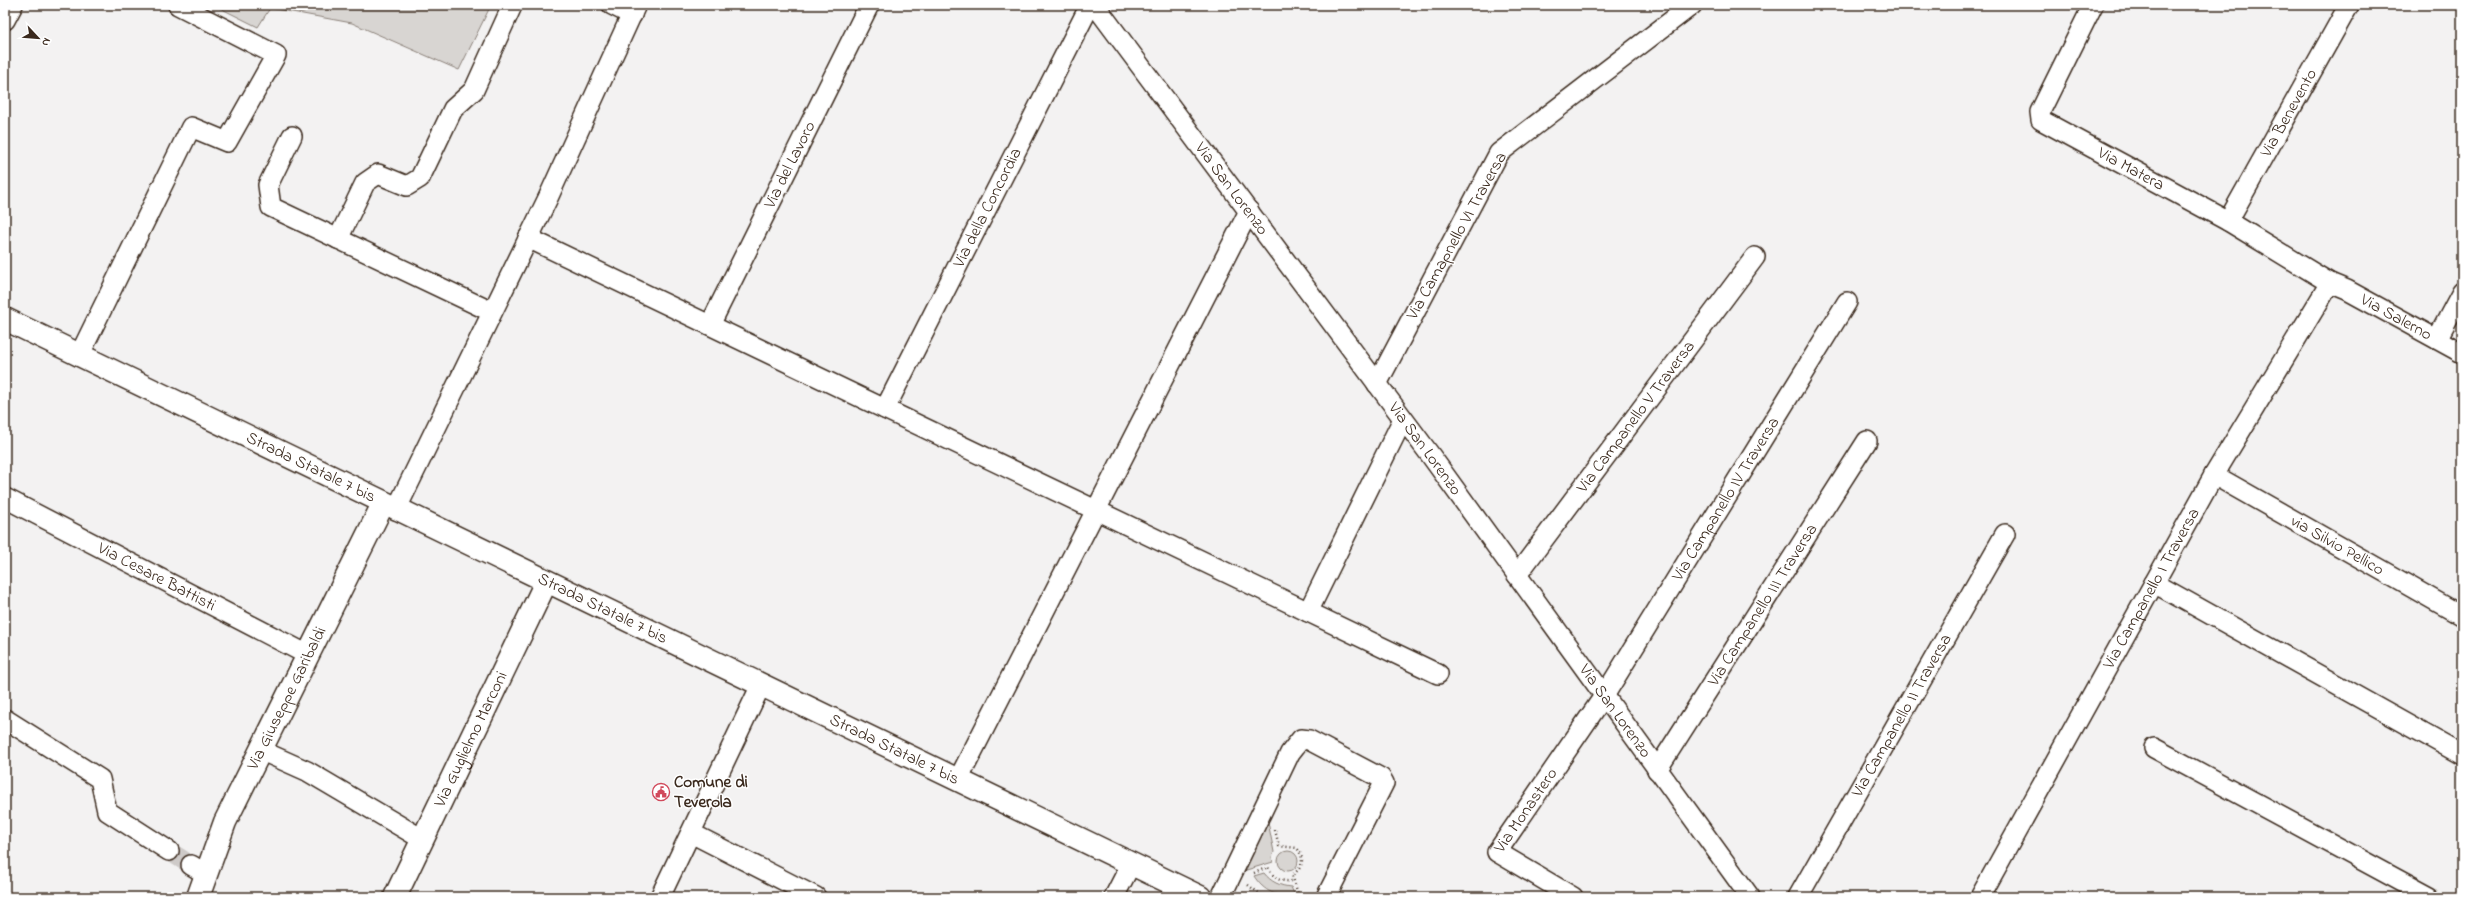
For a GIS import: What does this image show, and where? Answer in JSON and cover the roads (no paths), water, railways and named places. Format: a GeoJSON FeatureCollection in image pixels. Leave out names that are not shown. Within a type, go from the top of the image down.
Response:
{"type":"FeatureCollection","features":[{"type":"Feature","properties":{"kind":"main road","name":"Strada Statale 7 bis"},"geometry":{"type":"LineString","coordinates":[[5,319],[389,507],[1200,897]]}},
{"type":"Feature","properties":{"kind":"main road","name":"Via Giuseppe Garibaldi"},"geometry":{"type":"LineString","coordinates":[[198,897],[198,870],[225,822],[308,655],[389,507]]}},
{"type":"Feature","properties":{"kind":"main road","name":"Via Guglielmo Marconi"},"geometry":{"type":"LineString","coordinates":[[395,897],[546,582]]}},
{"type":"Feature","properties":{"kind":"street"},"geometry":{"type":"LineString","coordinates":[[5,20],[13,5]]}},
{"type":"Feature","properties":{"kind":"street"},"geometry":{"type":"LineString","coordinates":[[79,356],[191,127],[227,142],[276,55],[178,5]]}},
{"type":"Feature","properties":{"kind":"street"},"geometry":{"type":"LineString","coordinates":[[389,507],[492,312],[634,10],[612,5]]}},
{"type":"Feature","properties":{"kind":"street","name":"Via del Lavoro"},"geometry":{"type":"LineString","coordinates":[[710,326],[869,5]]}},
{"type":"Feature","properties":{"kind":"street","name":"Via della Concordia"},"geometry":{"type":"LineString","coordinates":[[885,409],[1090,5]]}},
{"type":"Feature","properties":{"kind":"street","name":"Via San Lorenzo"},"geometry":{"type":"LineString","coordinates":[[1096,5],[1403,419],[1750,897]]}},
{"type":"Feature","properties":{"kind":"street","name":"Via Camapnello VI Traversa"},"geometry":{"type":"LineString","coordinates":[[1377,384],[1499,153],[1692,5]]}},
{"type":"Feature","properties":{"kind":"street","name":"Via Matera"},"geometry":{"type":"LineString","coordinates":[[2093,5],[2040,112],[2041,120],[2228,221],[2330,283]]}},
{"type":"Feature","properties":{"kind":"street","name":"Via Benevento"},"geometry":{"type":"LineString","coordinates":[[2228,221],[2349,5]]}},
{"type":"Feature","properties":{"kind":"street"},"geometry":{"type":"LineString","coordinates":[[338,239],[365,183],[378,174],[407,186],[420,178],[453,109],[474,90],[512,6]]}},
{"type":"Feature","properties":{"kind":"street"},"geometry":{"type":"LineString","coordinates":[[292,136],[268,185],[271,207],[492,312]]}},
{"type":"Feature","properties":{"kind":"street"},"geometry":{"type":"LineString","coordinates":[[958,780],[1249,211]]}},
{"type":"Feature","properties":{"kind":"street"},"geometry":{"type":"LineString","coordinates":[[528,238],[1438,674]]}},
{"type":"Feature","properties":{"kind":"street","name":"Via Campanello V Traversa"},"geometry":{"type":"LineString","coordinates":[[1517,575],[1755,257]]}},
{"type":"Feature","properties":{"kind":"street","name":"Via Salerno"},"geometry":{"type":"LineString","coordinates":[[2330,283],[2437,338],[2462,353]]}},
{"type":"Feature","properties":{"kind":"street","name":"Via Campanello I Traversa"},"geometry":{"type":"LineString","coordinates":[[1980,897],[2214,475],[2330,283]]}},
{"type":"Feature","properties":{"kind":"street"},"geometry":{"type":"LineString","coordinates":[[2437,338],[2462,292]]}},
{"type":"Feature","properties":{"kind":"street","name":"Via Campanello IV Traversa"},"geometry":{"type":"LineString","coordinates":[[1604,696],[1847,302]]}},
{"type":"Feature","properties":{"kind":"street"},"geometry":{"type":"LineString","coordinates":[[1308,612],[1403,419]]}},
{"type":"Feature","properties":{"kind":"street","name":"Via Campanello III Traversa"},"geometry":{"type":"LineString","coordinates":[[1658,770],[1867,441]]}},
{"type":"Feature","properties":{"kind":"street","name":"via Silvio Pellico"},"geometry":{"type":"LineString","coordinates":[[2214,475],[2462,616]]}},
{"type":"Feature","properties":{"kind":"street","name":"Via Cesare Battisti"},"geometry":{"type":"LineString","coordinates":[[5,498],[308,655]]}},
{"type":"Feature","properties":{"kind":"street","name":"Via Campanello II Traversa"},"geometry":{"type":"LineString","coordinates":[[1798,897],[2005,534]]}},
{"type":"Feature","properties":{"kind":"street"},"geometry":{"type":"LineString","coordinates":[[2154,583],[2462,755]]}},
{"type":"Feature","properties":{"kind":"street"},"geometry":{"type":"LineString","coordinates":[[660,897],[761,685]]}},
{"type":"Feature","properties":{"kind":"street","name":"Via Monastero"},"geometry":{"type":"LineString","coordinates":[[1573,897],[1497,852],[1604,696]]}},
{"type":"Feature","properties":{"kind":"street"},"geometry":{"type":"LineString","coordinates":[[5,719],[100,779],[107,811],[169,851]]}},
{"type":"Feature","properties":{"kind":"street"},"geometry":{"type":"LineString","coordinates":[[1221,897],[1290,752],[1302,739],[1309,740],[1381,778],[1384,783],[1326,897]]}},
{"type":"Feature","properties":{"kind":"street"},"geometry":{"type":"LineString","coordinates":[[2154,748],[2430,897]]}},
{"type":"Feature","properties":{"kind":"street"},"geometry":{"type":"LineString","coordinates":[[260,750],[307,771],[422,839]]}},
{"type":"Feature","properties":{"kind":"street"},"geometry":{"type":"LineString","coordinates":[[691,833],[816,897]]}},
{"type":"Feature","properties":{"kind":"street"},"geometry":{"type":"LineString","coordinates":[[1114,897],[1131,864]]}},
{"type":"Feature","properties":{"kind":"tunnel"},"geometry":{"type":"LineString","coordinates":[[169,851],[191,865]]}},
{"type":"Feature","properties":{"kind":"place","name":"Comune di Teverola"},"geometry":{"type":"Point","coordinates":[661,792]}}]}
